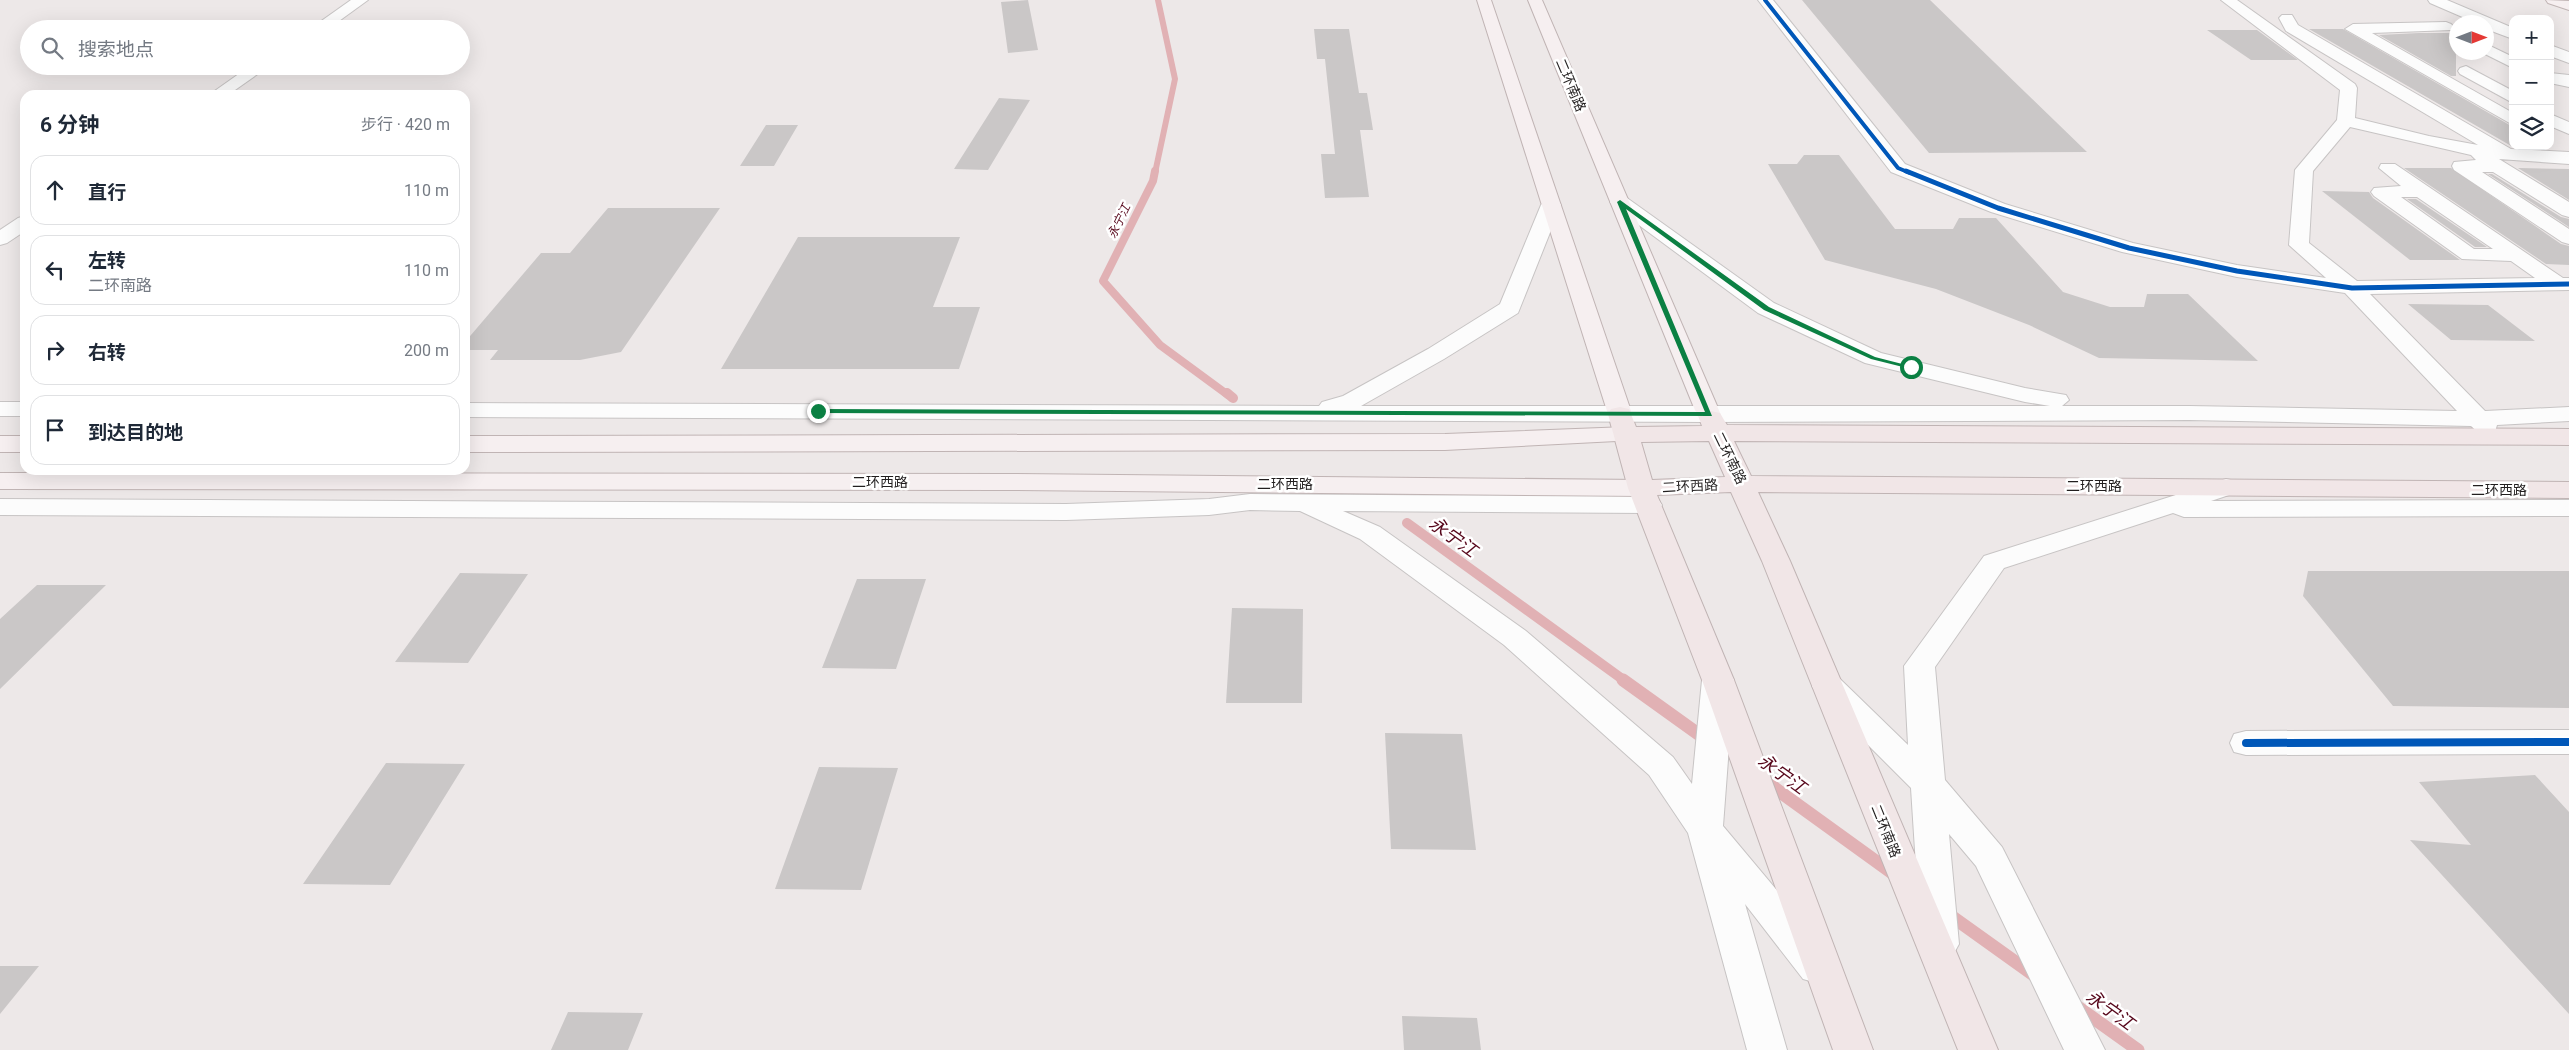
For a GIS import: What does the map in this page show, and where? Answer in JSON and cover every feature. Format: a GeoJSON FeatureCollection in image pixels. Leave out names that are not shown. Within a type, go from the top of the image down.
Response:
{"type":"FeatureCollection","features":[{"type":"Feature","properties":{"kind":"highway"},"geometry":{"type":"LineString","coordinates":[[1852,1050],[1718,680],[1645,497],[1624,424],[2487,428],[2569,437]]}},
{"type":"Feature","properties":{"kind":"highway","name":"二环南路"},"geometry":{"type":"LineString","coordinates":[[1713,424],[1743,484],[1895,853],[1934,939],[1978,1050]]}},
{"type":"Feature","properties":{"kind":"highway","name":"二环西路"},"geometry":{"type":"LineString","coordinates":[[1645,497],[1743,484],[2226,487],[2322,490],[2569,490]]}},
{"type":"Feature","properties":{"kind":"main road"},"geometry":{"type":"LineString","coordinates":[[470,444],[1435,442],[1624,424],[1484,0]]}},
{"type":"Feature","properties":{"kind":"main road","name":"二环南路"},"geometry":{"type":"LineString","coordinates":[[1535,0],[1713,424]]}},
{"type":"Feature","properties":{"kind":"main road"},"geometry":{"type":"LineString","coordinates":[[2553,0],[2569,6]]}},
{"type":"Feature","properties":{"kind":"main road"},"geometry":{"type":"LineString","coordinates":[[0,444],[20,444]]}},
{"type":"Feature","properties":{"kind":"main road","name":"二环西路"},"geometry":{"type":"LineString","coordinates":[[0,480],[1017,482],[1645,497]]}},
{"type":"Feature","properties":{"kind":"street"},"geometry":{"type":"LineString","coordinates":[[331,20],[361,0]]}},
{"type":"Feature","properties":{"kind":"street"},"geometry":{"type":"LineString","coordinates":[[1765,0],[1898,168],[1998,208],[2129,248],[2237,272],[2352,288],[2564,284]]}},
{"type":"Feature","properties":{"kind":"street"},"geometry":{"type":"LineString","coordinates":[[2228,0],[2349,88],[2346,121],[2304,170],[2299,245],[2352,288],[2487,428]]}},
{"type":"Feature","properties":{"kind":"street"},"geometry":{"type":"LineString","coordinates":[[2435,0],[2468,15]]}},
{"type":"Feature","properties":{"kind":"street"},"geometry":{"type":"LineString","coordinates":[[2287,18],[2291,28],[2502,160],[2569,211]]}},
{"type":"Feature","properties":{"kind":"street"},"geometry":{"type":"LineString","coordinates":[[2494,26],[2509,32]]}},
{"type":"Feature","properties":{"kind":"street"},"geometry":{"type":"LineString","coordinates":[[2449,29],[2354,28],[2509,118]]}},
{"type":"Feature","properties":{"kind":"street"},"geometry":{"type":"LineString","coordinates":[[2389,28],[2414,42]]}},
{"type":"Feature","properties":{"kind":"street"},"geometry":{"type":"LineString","coordinates":[[2554,52],[2569,58]]}},
{"type":"Feature","properties":{"kind":"street"},"geometry":{"type":"LineString","coordinates":[[2494,53],[2509,61]]}},
{"type":"Feature","properties":{"kind":"street"},"geometry":{"type":"LineString","coordinates":[[2454,64],[2509,96]]}},
{"type":"Feature","properties":{"kind":"street"},"geometry":{"type":"LineString","coordinates":[[225,90],[248,75]]}},
{"type":"Feature","properties":{"kind":"street"},"geometry":{"type":"LineString","coordinates":[[2440,78],[2478,78]]}},
{"type":"Feature","properties":{"kind":"street"},"geometry":{"type":"LineString","coordinates":[[2554,78],[2562,78],[2569,82]]}},
{"type":"Feature","properties":{"kind":"street"},"geometry":{"type":"LineString","coordinates":[[2554,120],[2569,129]]}},
{"type":"Feature","properties":{"kind":"street"},"geometry":{"type":"LineString","coordinates":[[2346,121],[2422,142],[2473,150],[2502,160]]}},
{"type":"Feature","properties":{"kind":"street"},"geometry":{"type":"LineString","coordinates":[[2554,137],[2569,137]]}},
{"type":"Feature","properties":{"kind":"street"},"geometry":{"type":"LineString","coordinates":[[2569,158],[2502,160],[2461,166],[2569,238]]}},
{"type":"Feature","properties":{"kind":"street"},"geometry":{"type":"LineString","coordinates":[[2388,168],[2516,255],[2564,284]]}},
{"type":"Feature","properties":{"kind":"street"},"geometry":{"type":"LineString","coordinates":[[2421,191],[2382,192],[2469,255],[2516,255]]}},
{"type":"Feature","properties":{"kind":"street"},"geometry":{"type":"LineString","coordinates":[[1620,202],[1766,308],[1873,358],[2025,395],[2143,413]]}},
{"type":"Feature","properties":{"kind":"street"},"geometry":{"type":"LineString","coordinates":[[1307,412],[1352,401],[1436,354],[1510,308],[1552,205]]}},
{"type":"Feature","properties":{"kind":"street"},"geometry":{"type":"LineString","coordinates":[[2530,212],[2569,211]]}},
{"type":"Feature","properties":{"kind":"street"},"geometry":{"type":"LineString","coordinates":[[0,239],[20,225]]}},
{"type":"Feature","properties":{"kind":"street"},"geometry":{"type":"LineString","coordinates":[[0,409],[20,409]]}},
{"type":"Feature","properties":{"kind":"street"},"geometry":{"type":"LineString","coordinates":[[470,410],[1307,412],[1624,424]]}},
{"type":"Feature","properties":{"kind":"street"},"geometry":{"type":"LineString","coordinates":[[1713,424],[2143,413],[2487,428],[2569,414]]}},
{"type":"Feature","properties":{"kind":"street"},"geometry":{"type":"LineString","coordinates":[[1934,939],[1935,879],[1919,666],[1994,562],[2226,487]]}},
{"type":"Feature","properties":{"kind":"street"},"geometry":{"type":"LineString","coordinates":[[0,507],[1066,512],[1209,507],[1250,502],[1301,503],[1645,497]]}},
{"type":"Feature","properties":{"kind":"street"},"geometry":{"type":"LineString","coordinates":[[1301,503],[1370,533],[1515,638],[1661,766],[1705,829],[1827,980]]}},
{"type":"Feature","properties":{"kind":"street"},"geometry":{"type":"LineString","coordinates":[[2158,509],[2569,508]]}},
{"type":"Feature","properties":{"kind":"street"},"geometry":{"type":"LineString","coordinates":[[1718,680],[1705,829],[1767,1050]]}},
{"type":"Feature","properties":{"kind":"street"},"geometry":{"type":"LineString","coordinates":[[1826,684],[1928,784],[1989,857],[2080,1039]]}},
{"type":"Feature","properties":{"kind":"street"},"geometry":{"type":"LineString","coordinates":[[2246,743],[2569,742]]}},
{"type":"Feature","properties":{"kind":"building"},"geometry":{"type":"Polygon","coordinates":[[[1028,0],[1038,50],[1008,53],[1001,2],[1028,0]]]}},
{"type":"Feature","properties":{"kind":"building"},"geometry":{"type":"Polygon","coordinates":[[[1802,0],[1930,0],[2087,152],[1929,153],[1802,0]]]}},
{"type":"Feature","properties":{"kind":"building"},"geometry":{"type":"Polygon","coordinates":[[[1314,29],[1349,29],[1359,93],[1367,93],[1373,130],[1360,130],[1369,197],[1325,198],[1321,154],[1335,154],[1325,59],[1317,59],[1314,29]]]}},
{"type":"Feature","properties":{"kind":"building"},"geometry":{"type":"Polygon","coordinates":[[[2309,29],[2343,29],[2509,125],[2509,145],[2309,29]]]}},
{"type":"Feature","properties":{"kind":"building"},"geometry":{"type":"Polygon","coordinates":[[[2207,30],[2257,30],[2298,60],[2251,60],[2207,30]]]}},
{"type":"Feature","properties":{"kind":"building"},"geometry":{"type":"Polygon","coordinates":[[[2449,33],[2449,60],[2456,60],[2456,76],[2451,76],[2379,35],[2449,33]]]}},
{"type":"Feature","properties":{"kind":"building"},"geometry":{"type":"Polygon","coordinates":[[[999,98],[1030,100],[988,170],[954,169],[999,98]]]}},
{"type":"Feature","properties":{"kind":"building"},"geometry":{"type":"Polygon","coordinates":[[[766,125],[798,125],[774,166],[740,166],[766,125]]]}},
{"type":"Feature","properties":{"kind":"building"},"geometry":{"type":"Polygon","coordinates":[[[1804,155],[1839,155],[1895,229],[1953,229],[1959,218],[1996,218],[2063,292],[2110,307],[2144,307],[2147,294],[2188,294],[2258,361],[2099,358],[2029,325],[1936,289],[1825,260],[1768,164],[1797,164],[1804,155]]]}},
{"type":"Feature","properties":{"kind":"building"},"geometry":{"type":"Polygon","coordinates":[[[2404,168],[2451,168],[2561,244],[2569,246],[2569,265],[2546,264],[2404,168]]]}},
{"type":"Feature","properties":{"kind":"building"},"geometry":{"type":"Polygon","coordinates":[[[2518,168],[2569,169],[2569,200],[2518,168]]]}},
{"type":"Feature","properties":{"kind":"building"},"geometry":{"type":"Polygon","coordinates":[[[2488,174],[2492,174],[2561,217],[2569,219],[2569,227],[2488,174]]]}},
{"type":"Feature","properties":{"kind":"building"},"geometry":{"type":"Polygon","coordinates":[[[2322,191],[2369,192],[2373,198],[2460,260],[2410,260],[2322,191]]]}},
{"type":"Feature","properties":{"kind":"building"},"geometry":{"type":"Polygon","coordinates":[[[2407,199],[2416,199],[2487,247],[2475,247],[2407,199]]]}},
{"type":"Feature","properties":{"kind":"building"},"geometry":{"type":"Polygon","coordinates":[[[608,208],[720,208],[621,352],[580,360],[490,360],[498,350],[470,350],[470,336],[541,253],[570,253],[608,208]]]}},
{"type":"Feature","properties":{"kind":"building"},"geometry":{"type":"Polygon","coordinates":[[[798,237],[960,237],[933,307],[980,307],[959,369],[721,369],[798,237]]]}},
{"type":"Feature","properties":{"kind":"building"},"geometry":{"type":"Polygon","coordinates":[[[2408,304],[2488,305],[2535,341],[2451,340],[2408,304]]]}},
{"type":"Feature","properties":{"kind":"building"},"geometry":{"type":"Polygon","coordinates":[[[2308,571],[2569,571],[2569,708],[2393,706],[2303,596],[2308,571]]]}},
{"type":"Feature","properties":{"kind":"building"},"geometry":{"type":"Polygon","coordinates":[[[460,573],[528,574],[468,663],[395,662],[460,573]]]}},
{"type":"Feature","properties":{"kind":"building"},"geometry":{"type":"Polygon","coordinates":[[[857,579],[926,579],[896,669],[822,668],[857,579]]]}},
{"type":"Feature","properties":{"kind":"building"},"geometry":{"type":"Polygon","coordinates":[[[37,585],[106,585],[0,689],[0,619],[37,585]]]}},
{"type":"Feature","properties":{"kind":"building"},"geometry":{"type":"Polygon","coordinates":[[[1232,608],[1303,609],[1302,703],[1226,703],[1232,608]]]}},
{"type":"Feature","properties":{"kind":"building"},"geometry":{"type":"Polygon","coordinates":[[[1385,733],[1462,734],[1476,850],[1391,849],[1385,733]]]}},
{"type":"Feature","properties":{"kind":"building"},"geometry":{"type":"Polygon","coordinates":[[[386,763],[465,764],[390,885],[303,884],[386,763]]]}},
{"type":"Feature","properties":{"kind":"building"},"geometry":{"type":"Polygon","coordinates":[[[819,767],[898,768],[861,890],[775,889],[819,767]]]}},
{"type":"Feature","properties":{"kind":"building"},"geometry":{"type":"Polygon","coordinates":[[[2535,775],[2569,812],[2569,1014],[2410,840],[2471,845],[2419,782],[2535,775]]]}},
{"type":"Feature","properties":{"kind":"building"},"geometry":{"type":"Polygon","coordinates":[[[0,966],[39,966],[0,1014],[0,966]]]}},
{"type":"Feature","properties":{"kind":"building"},"geometry":{"type":"Polygon","coordinates":[[[568,1012],[643,1013],[628,1050],[551,1050],[568,1012]]]}},
{"type":"Feature","properties":{"kind":"building"},"geometry":{"type":"Polygon","coordinates":[[[1402,1016],[1477,1018],[1481,1050],[1404,1050],[1402,1016]]]}},
{"type":"Feature","properties":{"kind":"waterway","name":"永宁江"},"geometry":{"type":"LineString","coordinates":[[1155,173],[1175,79],[1158,0]]}},
{"type":"Feature","properties":{"kind":"waterway","name":"永宁江"},"geometry":{"type":"LineString","coordinates":[[1155,171],[1153,181],[1103,281],[1160,345],[1228,395]]}},
{"type":"Feature","properties":{"kind":"waterway","name":"永宁江"},"geometry":{"type":"LineString","coordinates":[[1227,393],[1233,398]]}},
{"type":"Feature","properties":{"kind":"waterway","name":"永宁江"},"geometry":{"type":"LineString","coordinates":[[1407,523],[1625,681]]}},
{"type":"Feature","properties":{"kind":"waterway","name":"永宁江"},"geometry":{"type":"LineString","coordinates":[[1623,680],[1708,741]]}},
{"type":"Feature","properties":{"kind":"waterway","name":"永宁江"},"geometry":{"type":"LineString","coordinates":[[1765,781],[1895,875]]}},
{"type":"Feature","properties":{"kind":"waterway","name":"永宁江"},"geometry":{"type":"LineString","coordinates":[[1947,913],[2035,976]]}},
{"type":"Feature","properties":{"kind":"waterway","name":"永宁江"},"geometry":{"type":"LineString","coordinates":[[2075,1005],[2138,1050]]}},
{"type":"Feature","properties":{"kind":"cycle path"},"geometry":{"type":"LineString","coordinates":[[1765,0],[1898,168],[1998,208],[2129,248],[2237,271],[2352,288],[2569,284]]}},
{"type":"Feature","properties":{"kind":"cycle path"},"geometry":{"type":"LineString","coordinates":[[2246,743],[2569,742]]}},
{"type":"Feature","properties":{"kind":"route"},"geometry":{"type":"LineString","coordinates":[[818,411],[1709,415],[1620,202],[1766,308],[1873,358],[1911,367]]}}]}
